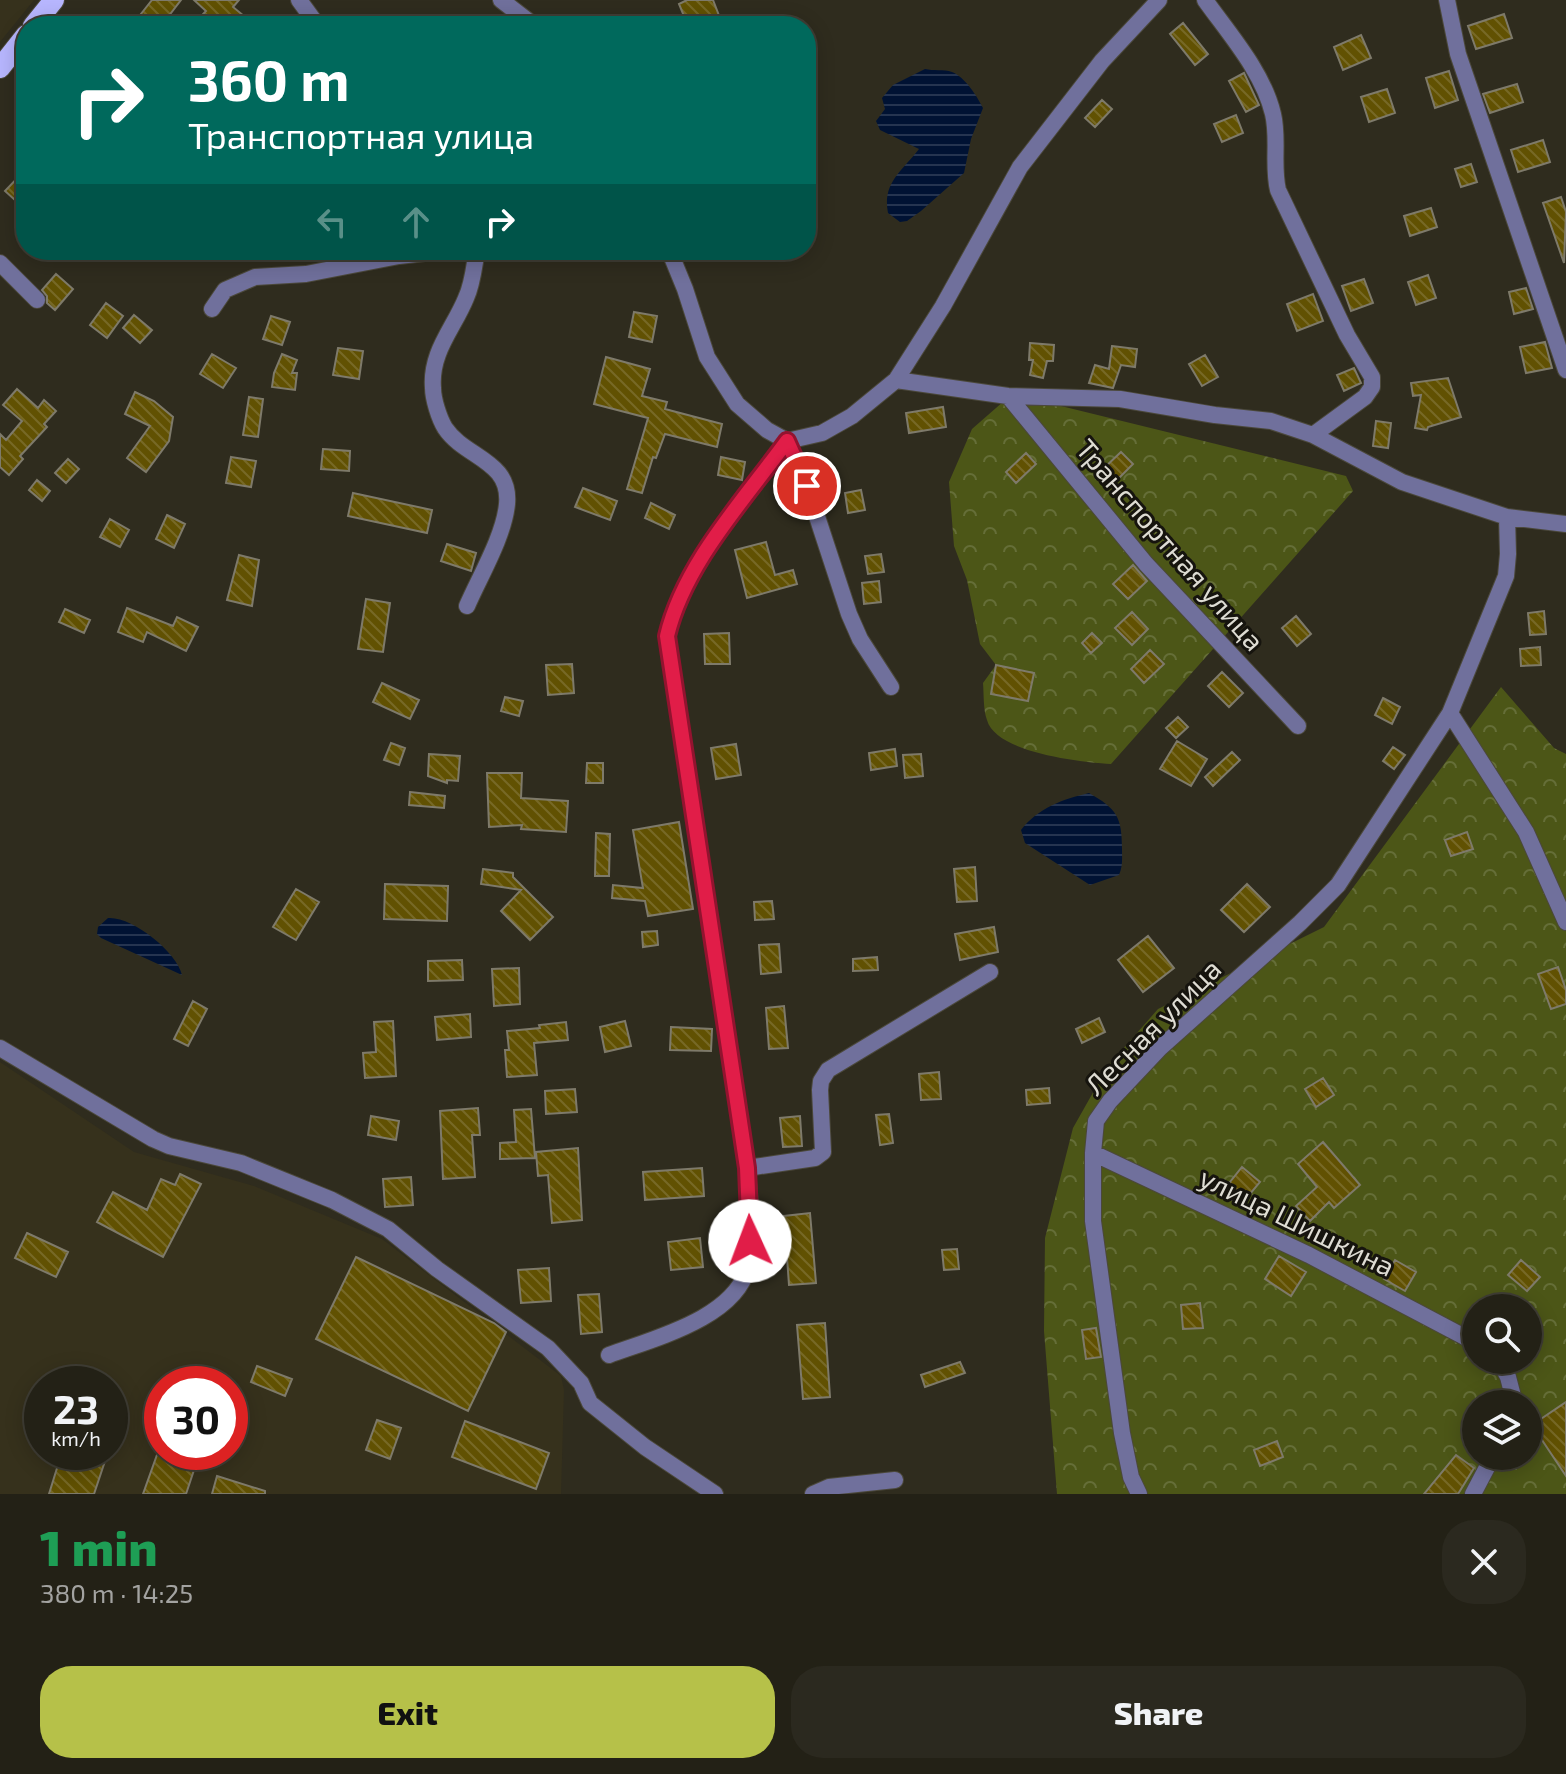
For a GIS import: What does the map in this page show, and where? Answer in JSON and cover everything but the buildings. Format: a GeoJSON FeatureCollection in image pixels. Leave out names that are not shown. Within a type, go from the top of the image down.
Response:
{"type":"FeatureCollection","features":[{"type":"Feature","properties":{"kind":"main road"},"geometry":{"type":"LineString","coordinates":[[41,16],[54,0]]}},
{"type":"Feature","properties":{"kind":"main road"},"geometry":{"type":"LineString","coordinates":[[0,68],[16,48]]}},
{"type":"Feature","properties":{"kind":"street"},"geometry":{"type":"LineString","coordinates":[[501,0],[522,16]]}},
{"type":"Feature","properties":{"kind":"street"},"geometry":{"type":"LineString","coordinates":[[609,1355],[692,1324],[717,1308],[737,1289],[748,1268],[747,1168],[667,636],[673,609],[690,573],[787,441],[822,433],[852,416],[896,380],[943,306],[1020,167],[1102,61],[1159,0]]}},
{"type":"Feature","properties":{"kind":"street"},"geometry":{"type":"LineString","coordinates":[[1205,0],[1246,58],[1265,92],[1273,116],[1274,173],[1278,190],[1347,335],[1372,377],[1372,387],[1365,397],[1313,435]]}},
{"type":"Feature","properties":{"kind":"street"},"geometry":{"type":"LineString","coordinates":[[1447,0],[1458,54],[1566,370]]}},
{"type":"Feature","properties":{"kind":"street"},"geometry":{"type":"LineString","coordinates":[[212,309],[225,290],[255,277],[330,270],[379,260]]}},
{"type":"Feature","properties":{"kind":"street"},"geometry":{"type":"LineString","coordinates":[[467,606],[502,525],[507,491],[503,476],[446,429],[433,388],[434,368],[441,342],[466,298],[475,260]]}},
{"type":"Feature","properties":{"kind":"street"},"geometry":{"type":"LineString","coordinates":[[673,260],[707,357],[737,404],[767,430],[787,441],[807,486],[849,614],[860,639],[891,687]]}},
{"type":"Feature","properties":{"kind":"street"},"geometry":{"type":"LineString","coordinates":[[0,263],[37,300]]}},
{"type":"Feature","properties":{"kind":"street"},"geometry":{"type":"LineString","coordinates":[[896,380],[1008,396],[1120,399],[1271,421],[1313,435],[1402,482],[1507,517],[1566,524]]}},
{"type":"Feature","properties":{"kind":"street","name":"Транспортная улица"},"geometry":{"type":"LineString","coordinates":[[1008,396],[1146,564],[1298,726]]}},
{"type":"Feature","properties":{"kind":"street","name":"Лесная улица"},"geometry":{"type":"LineString","coordinates":[[1139,1494],[1131,1477],[1122,1433],[1093,1221],[1096,1121],[1110,1101],[1160,1048],[1338,885],[1450,713],[1506,576],[1507,517]]}},
{"type":"Feature","properties":{"kind":"street"},"geometry":{"type":"LineString","coordinates":[[1450,713],[1526,832],[1566,922]]}},
{"type":"Feature","properties":{"kind":"street"},"geometry":{"type":"LineString","coordinates":[[747,1168],[815,1158],[823,1152],[820,1090],[828,1070],[990,972]]}},
{"type":"Feature","properties":{"kind":"street"},"geometry":{"type":"LineString","coordinates":[[0,1048],[153,1139],[169,1146],[241,1163],[332,1200],[388,1229],[437,1269],[548,1348],[581,1383],[590,1403],[645,1447],[715,1494]]}},
{"type":"Feature","properties":{"kind":"street","name":"улица Шишкина"},"geometry":{"type":"LineString","coordinates":[[1093,1153],[1309,1255],[1462,1336]]}},
{"type":"Feature","properties":{"kind":"street"},"geometry":{"type":"LineString","coordinates":[[1473,1494],[1486,1470]]}},
{"type":"Feature","properties":{"kind":"street"},"geometry":{"type":"LineString","coordinates":[[813,1494],[829,1487],[895,1480]]}},
{"type":"Feature","properties":{"kind":"shaded area"},"geometry":{"type":"Polygon","coordinates":[[[0,0],[34,0],[21,16],[16,16],[16,22],[0,42],[0,0]]]}},
{"type":"Feature","properties":{"kind":"shaded area"},"geometry":{"type":"Polygon","coordinates":[[[0,1062],[134,1152],[254,1186],[382,1239],[561,1376],[564,1390],[561,1494],[0,1494],[0,1062]]]}},
{"type":"Feature","properties":{"kind":"green space"},"geometry":{"type":"Polygon","coordinates":[[[1012,394],[1346,476],[1353,491],[1111,764],[1061,758],[1022,748],[1006,741],[987,720],[983,683],[996,665],[980,644],[967,580],[954,546],[949,482],[972,429],[1012,394]]]}},
{"type":"Feature","properties":{"kind":"green space"},"geometry":{"type":"Polygon","coordinates":[[[1501,687],[1554,748],[1566,754],[1566,1494],[1057,1494],[1044,1331],[1045,1238],[1073,1128],[1108,1066],[1158,1009],[1324,927],[1501,687]]]}},
{"type":"Feature","properties":{"kind":"water"},"geometry":{"type":"Polygon","coordinates":[[[925,69],[957,74],[970,87],[983,108],[971,139],[964,173],[921,211],[900,222],[888,213],[888,193],[895,178],[919,149],[880,130],[876,121],[885,109],[882,98],[893,85],[925,69]]]}},
{"type":"Feature","properties":{"kind":"water"},"geometry":{"type":"Polygon","coordinates":[[[1089,793],[1116,815],[1121,829],[1122,856],[1119,875],[1090,885],[1025,843],[1021,830],[1035,816],[1052,806],[1089,793]]]}},
{"type":"Feature","properties":{"kind":"water"},"geometry":{"type":"Polygon","coordinates":[[[108,918],[129,923],[152,937],[172,956],[182,975],[101,938],[97,934],[98,927],[108,918]]]}},
{"type":"Feature","properties":{"kind":"route"},"geometry":{"type":"LineString","coordinates":[[750,1241],[747,1168],[667,636],[673,609],[690,573],[787,441],[807,486]]}}]}
